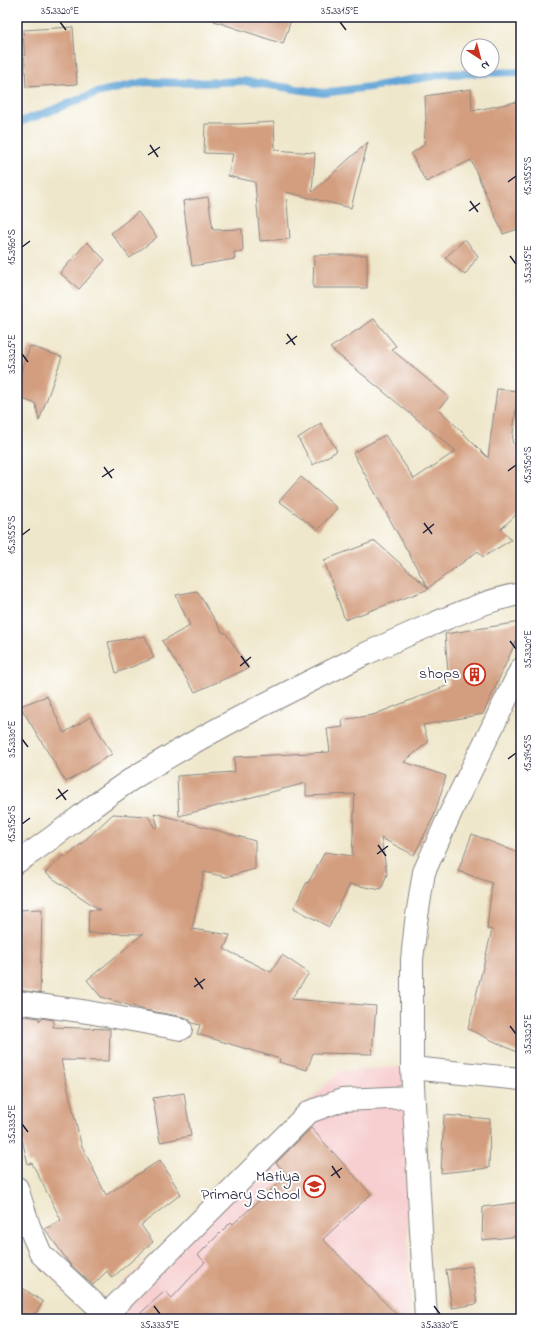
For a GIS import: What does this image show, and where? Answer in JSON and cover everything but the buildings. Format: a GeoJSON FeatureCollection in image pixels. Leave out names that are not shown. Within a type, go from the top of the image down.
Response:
{"type":"FeatureCollection","features":[{"type":"Feature","properties":{"kind":"street"},"geometry":{"type":"LineString","coordinates":[[17,862],[120,787],[251,710],[384,645],[482,603],[521,594]]}},
{"type":"Feature","properties":{"kind":"street"},"geometry":{"type":"LineString","coordinates":[[426,1319],[412,1068],[412,960],[416,922],[424,872],[455,803],[521,669]]}},
{"type":"Feature","properties":{"kind":"street"},"geometry":{"type":"LineString","coordinates":[[17,1002],[88,1012],[181,1029]]}},
{"type":"Feature","properties":{"kind":"street"},"geometry":{"type":"LineString","coordinates":[[412,1068],[521,1079]]}},
{"type":"Feature","properties":{"kind":"street"},"geometry":{"type":"LineString","coordinates":[[17,1188],[29,1226],[41,1254],[105,1317],[309,1112],[342,1100],[413,1097]]}},
{"type":"Feature","properties":{"kind":"shaded area","name":"Matiya Primary School"},"geometry":{"type":"Polygon","coordinates":[[[406,1066],[409,1319],[123,1319],[106,1300],[339,1072],[406,1066]]]}},
{"type":"Feature","properties":{"kind":"waterway"},"geometry":{"type":"LineString","coordinates":[[17,123],[96,93],[145,82],[198,83],[242,81],[323,93],[370,87],[444,74],[521,72]]}},
{"type":"Feature","properties":{"kind":"place","name":"shops"},"geometry":{"type":"Point","coordinates":[475,674]}},
{"type":"Feature","properties":{"kind":"place","name":"Matiya Primary School"},"geometry":{"type":"Point","coordinates":[315,1186]}}]}
